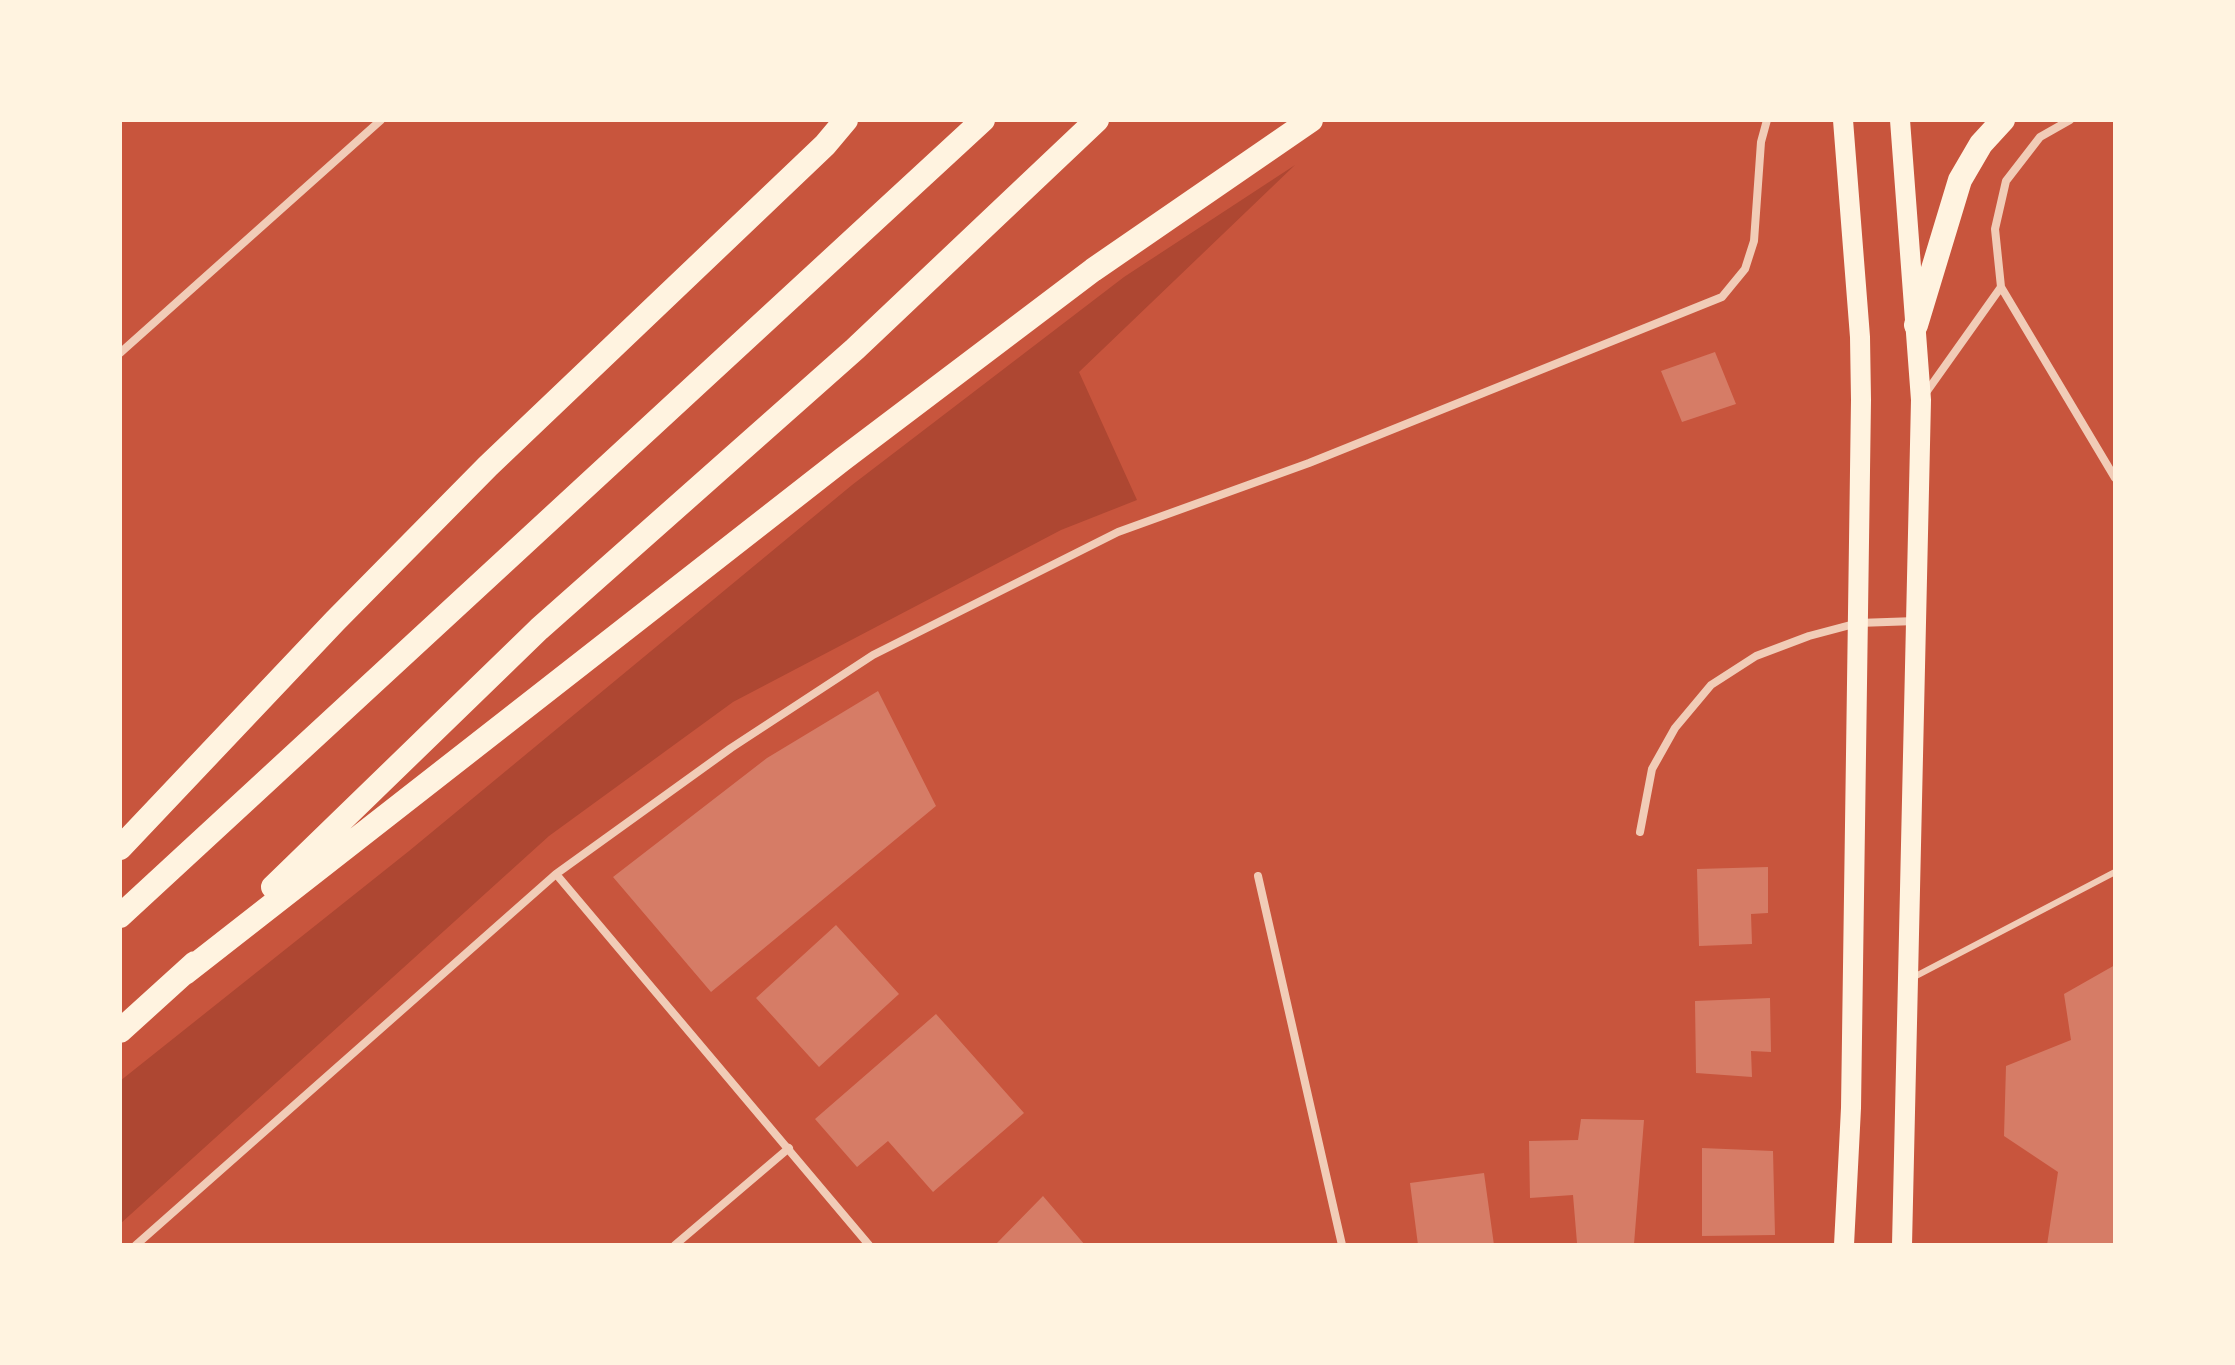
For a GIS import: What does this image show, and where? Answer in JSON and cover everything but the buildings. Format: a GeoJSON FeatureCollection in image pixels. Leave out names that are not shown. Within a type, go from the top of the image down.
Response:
{"type":"FeatureCollection","features":[{"type":"Feature","properties":{"kind":"highway"},"geometry":{"type":"LineString","coordinates":[[120,848],[488,466],[825,145],[846,120]]}},
{"type":"Feature","properties":{"kind":"highway"},"geometry":{"type":"LineString","coordinates":[[120,916],[983,120]]}},
{"type":"Feature","properties":{"kind":"highway"},"geometry":{"type":"LineString","coordinates":[[120,1031],[185,973],[539,629],[855,349],[1097,120]]}},
{"type":"Feature","properties":{"kind":"highway"},"geometry":{"type":"LineString","coordinates":[[185,973],[855,449],[1093,270],[1311,120]]}},
{"type":"Feature","properties":{"kind":"highway"},"geometry":{"type":"LineString","coordinates":[[1916,325],[1960,180],[1981,144],[2003,120]]}},
{"type":"Feature","properties":{"kind":"main road"},"geometry":{"type":"LineString","coordinates":[[1843,120],[1860,337],[1851,1108],[1844,1245]]}},
{"type":"Feature","properties":{"kind":"main road"},"geometry":{"type":"LineString","coordinates":[[1900,120],[1921,400],[1902,1245]]}},
{"type":"Feature","properties":{"kind":"street"},"geometry":{"type":"LineString","coordinates":[[120,353],[381,120]]}},
{"type":"Feature","properties":{"kind":"street"},"geometry":{"type":"LineString","coordinates":[[136,1245],[556,874],[731,748],[873,655],[1118,532],[1338,452],[1722,297],[1745,269],[1754,241],[1761,142],[1767,120]]}},
{"type":"Feature","properties":{"kind":"street"},"geometry":{"type":"LineString","coordinates":[[2070,120],[2040,137],[2006,181],[1995,229],[2001,287],[2115,478]]}},
{"type":"Feature","properties":{"kind":"street"},"geometry":{"type":"LineString","coordinates":[[1921,400],[2001,287]]}},
{"type":"Feature","properties":{"kind":"street"},"geometry":{"type":"LineString","coordinates":[[1640,832],[1652,769],[1675,728],[1711,685],[1756,656],[1858,623],[1916,621]]}},
{"type":"Feature","properties":{"kind":"street"},"geometry":{"type":"LineString","coordinates":[[556,874],[869,1245]]}},
{"type":"Feature","properties":{"kind":"street"},"geometry":{"type":"LineString","coordinates":[[1258,876],[1342,1245]]}},
{"type":"Feature","properties":{"kind":"street"},"geometry":{"type":"LineString","coordinates":[[675,1245],[789,1148]]}},
{"type":"Feature","properties":{"kind":"lane"},"geometry":{"type":"LineString","coordinates":[[1910,979],[2115,872]]}},
{"type":"Feature","properties":{"kind":"shaded area"},"geometry":{"type":"Polygon","coordinates":[[[1295,165],[1079,372],[1137,500],[1061,530],[733,702],[549,836],[120,1224],[120,1081],[409,851],[852,485],[1124,277],[1295,165]]]}}]}
